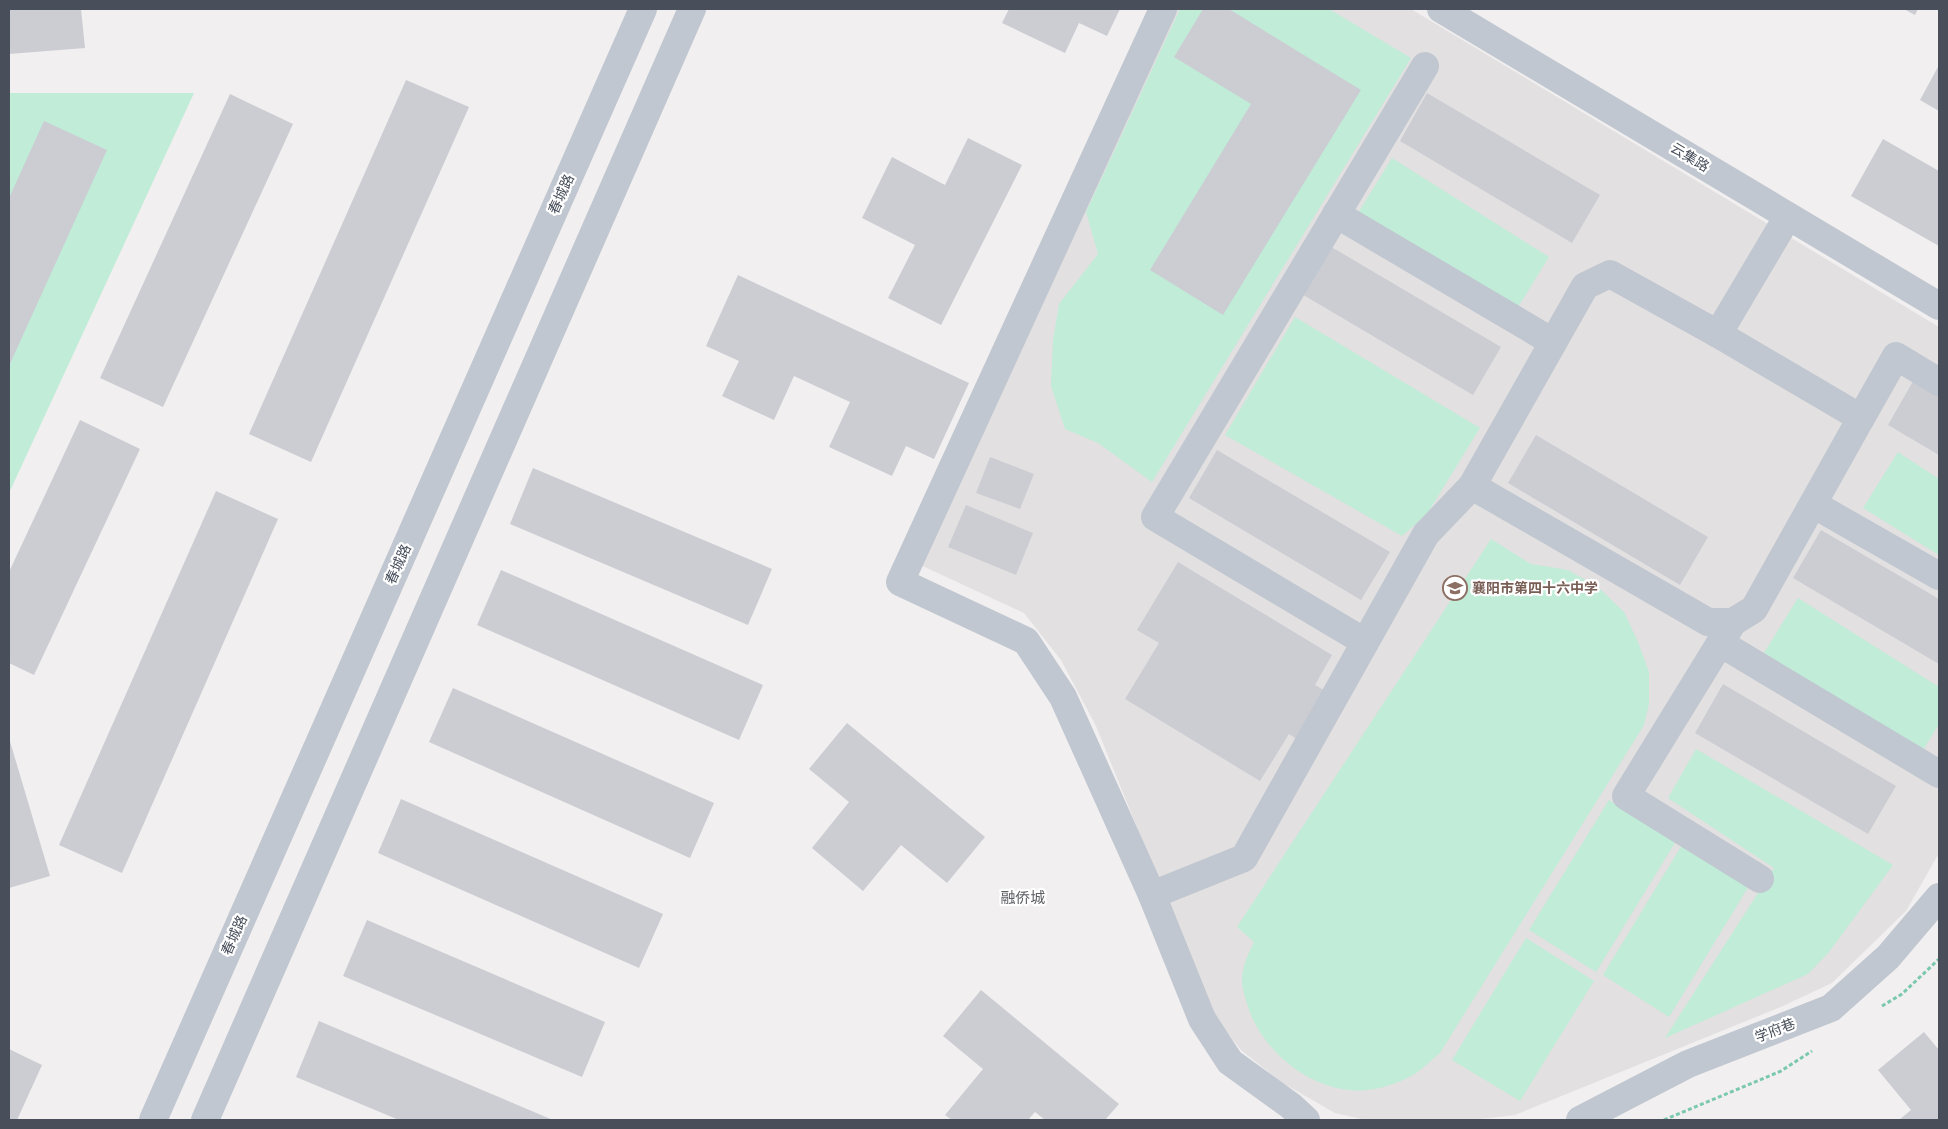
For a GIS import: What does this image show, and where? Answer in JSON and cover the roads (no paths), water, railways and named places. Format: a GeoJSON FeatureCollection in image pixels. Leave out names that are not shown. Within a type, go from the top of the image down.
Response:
{"type":"FeatureCollection","features":[{"type":"Feature","properties":{"kind":"street","name":"春城路"},"geometry":{"type":"LineString","coordinates":[[152,1120],[643,9]]}},
{"type":"Feature","properties":{"kind":"street"},"geometry":{"type":"LineString","coordinates":[[204,1120],[692,9]]}},
{"type":"Feature","properties":{"kind":"street"},"geometry":{"type":"LineString","coordinates":[[1163,9],[900,582],[1026,641],[1062,696],[1152,895],[1202,1019],[1230,1062],[1291,1106],[1306,1120]]}},
{"type":"Feature","properties":{"kind":"street","name":"云集路"},"geometry":{"type":"LineString","coordinates":[[1441,9],[1939,306]]}},
{"type":"Feature","properties":{"kind":"street"},"geometry":{"type":"LineString","coordinates":[[1365,642],[1155,517],[1425,66]]}},
{"type":"Feature","properties":{"kind":"street"},"geometry":{"type":"LineString","coordinates":[[1336,214],[1553,342]]}},
{"type":"Feature","properties":{"kind":"street"},"geometry":{"type":"LineString","coordinates":[[1718,334],[1788,216]]}},
{"type":"Feature","properties":{"kind":"street"},"geometry":{"type":"LineString","coordinates":[[1152,895],[1244,858],[1426,534],[1472,486],[1585,286],[1610,274],[1718,334],[1861,418]]}},
{"type":"Feature","properties":{"kind":"street"},"geometry":{"type":"LineString","coordinates":[[1760,879],[1626,796],[1726,632],[1754,609],[1896,356],[1939,382]]}},
{"type":"Feature","properties":{"kind":"street"},"geometry":{"type":"LineString","coordinates":[[1472,486],[1726,632],[1939,774]]}},
{"type":"Feature","properties":{"kind":"street"},"geometry":{"type":"LineString","coordinates":[[1813,504],[1939,576]]}},
{"type":"Feature","properties":{"kind":"street","name":"学府巷"},"geometry":{"type":"LineString","coordinates":[[1580,1120],[1688,1064],[1831,1008],[1888,957],[1939,897]]}},
{"type":"Feature","properties":{"kind":"place","name":"襄阳市第四十六中学"},"geometry":{"type":"Point","coordinates":[1455,588]}},
{"type":"Feature","properties":{"kind":"district","name":"融侨城"},"geometry":{"type":"Point","coordinates":[1023,898]}}]}
